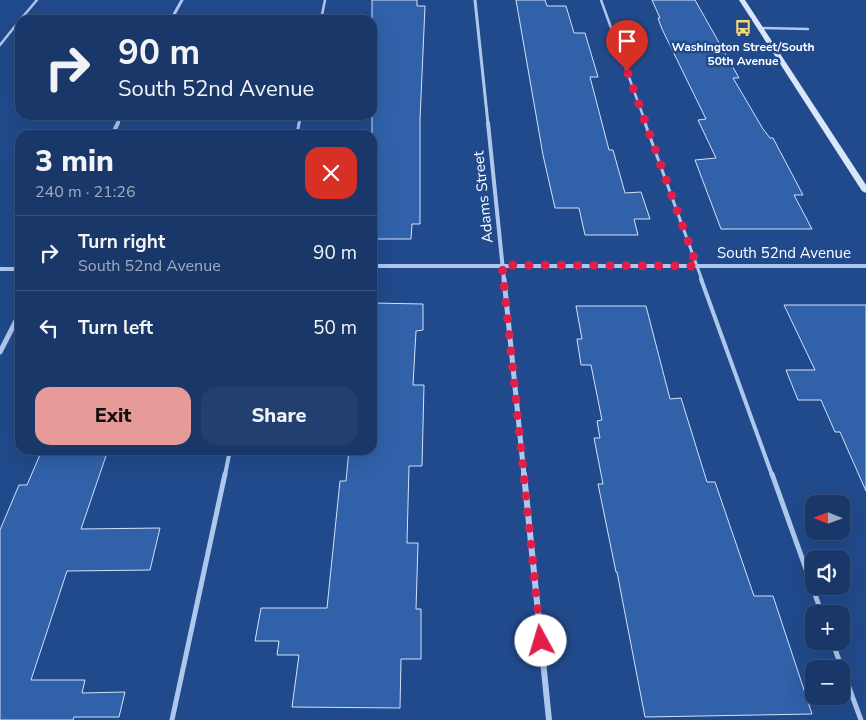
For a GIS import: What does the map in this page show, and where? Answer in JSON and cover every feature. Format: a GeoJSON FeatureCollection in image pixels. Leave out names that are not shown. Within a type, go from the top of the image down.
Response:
{"type":"FeatureCollection","features":[{"type":"Feature","properties":{"kind":"street"},"geometry":{"type":"LineString","coordinates":[[174,15],[182,0]]}},
{"type":"Feature","properties":{"kind":"street","name":"Adams Street"},"geometry":{"type":"LineString","coordinates":[[475,0],[549,720]]}},
{"type":"Feature","properties":{"kind":"street"},"geometry":{"type":"LineString","coordinates":[[742,0],[866,191]]}},
{"type":"Feature","properties":{"kind":"street","name":"South 52nd Avenue"},"geometry":{"type":"LineString","coordinates":[[377,266],[866,266]]}},
{"type":"Feature","properties":{"kind":"street"},"geometry":{"type":"LineString","coordinates":[[0,269],[15,269]]}},
{"type":"Feature","properties":{"kind":"street"},"geometry":{"type":"LineString","coordinates":[[0,352],[15,323]]}},
{"type":"Feature","properties":{"kind":"lane"},"geometry":{"type":"LineString","coordinates":[[24,15],[36,0]]}},
{"type":"Feature","properties":{"kind":"lane"},"geometry":{"type":"LineString","coordinates":[[322,15],[325,0]]}},
{"type":"Feature","properties":{"kind":"lane"},"geometry":{"type":"LineString","coordinates":[[601,0],[819,605]]}},
{"type":"Feature","properties":{"kind":"lane"},"geometry":{"type":"LineString","coordinates":[[0,45],[15,26]]}},
{"type":"Feature","properties":{"kind":"lane"},"geometry":{"type":"LineString","coordinates":[[760,28],[808,29]]}},
{"type":"Feature","properties":{"kind":"lane"},"geometry":{"type":"LineString","coordinates":[[172,720],[229,455]]}},
{"type":"Feature","properties":{"kind":"lane"},"geometry":{"type":"LineString","coordinates":[[835,650],[861,720]]}},
{"type":"Feature","properties":{"kind":"building"},"geometry":{"type":"Polygon","coordinates":[[[372,0],[417,0],[417,6],[425,6],[420,120],[420,224],[412,224],[411,239],[377,239],[377,130],[372,130],[372,120],[377,120],[377,15],[372,15],[372,0]]]}},
{"type":"Feature","properties":{"kind":"building"},"geometry":{"type":"Polygon","coordinates":[[[516,0],[545,0],[547,6],[566,6],[574,33],[585,33],[598,77],[590,77],[609,150],[613,150],[625,193],[641,192],[650,219],[634,219],[638,235],[585,235],[579,208],[555,208],[543,155],[516,0]]]}},
{"type":"Feature","properties":{"kind":"building"},"geometry":{"type":"Polygon","coordinates":[[[652,0],[695,0],[739,78],[733,78],[763,129],[770,138],[773,138],[803,195],[794,195],[812,229],[721,229],[695,160],[716,158],[698,120],[706,119],[662,29],[658,18],[660,18],[652,0]]]}},
{"type":"Feature","properties":{"kind":"building"},"geometry":{"type":"Polygon","coordinates":[[[377,303],[423,304],[423,330],[416,331],[413,385],[424,385],[422,466],[409,466],[407,543],[418,543],[416,609],[421,609],[421,659],[401,659],[400,708],[292,707],[299,655],[277,655],[279,641],[255,641],[261,608],[327,608],[340,481],[346,481],[349,455],[377,455],[377,303]]]}},
{"type":"Feature","properties":{"kind":"building"},"geometry":{"type":"Polygon","coordinates":[[[784,305],[866,305],[866,491],[840,432],[835,432],[821,400],[798,400],[786,370],[815,370],[784,305]]]}},
{"type":"Feature","properties":{"kind":"building"},"geometry":{"type":"Polygon","coordinates":[[[576,306],[646,306],[670,399],[681,398],[707,482],[715,482],[754,596],[773,596],[805,693],[805,705],[809,705],[812,714],[645,717],[598,484],[603,484],[594,438],[600,438],[597,421],[602,420],[591,365],[581,365],[577,339],[582,339],[576,306]]]}},
{"type":"Feature","properties":{"kind":"building"},"geometry":{"type":"Polygon","coordinates":[[[40,455],[106,455],[81,529],[160,528],[150,570],[67,571],[31,680],[85,680],[82,693],[125,692],[119,717],[74,717],[73,720],[0,720],[0,530],[19,485],[27,485],[40,455]]]}},
{"type":"Feature","properties":{"kind":"place","name":"Washington Street/South 50th Avenue"},"geometry":{"type":"Point","coordinates":[743,28]}},
{"type":"Feature","properties":{"kind":"route"},"geometry":{"type":"LineString","coordinates":[[541,641],[502,265],[697,266],[627,71]]}}]}
